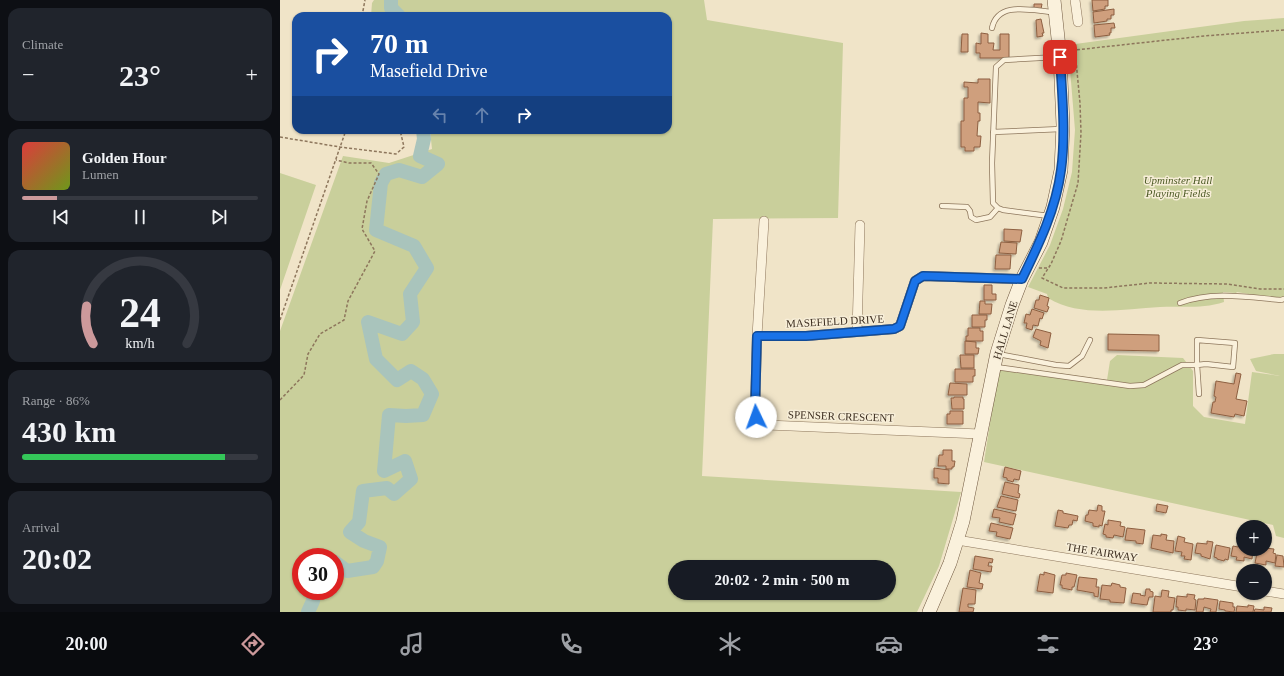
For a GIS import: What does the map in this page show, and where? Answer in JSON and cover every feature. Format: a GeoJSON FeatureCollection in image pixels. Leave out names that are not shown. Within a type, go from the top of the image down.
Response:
{"type":"FeatureCollection","features":[{"type":"Feature","properties":{"kind":"street"},"geometry":{"type":"LineString","coordinates":[[1075,0],[1078,22]]}},
{"type":"Feature","properties":{"kind":"street","name":"HALL LANE"},"geometry":{"type":"LineString","coordinates":[[929,612],[950,563],[957,540],[969,492],[997,353],[1022,279],[1040,242],[1050,216],[1061,170],[1063,129],[1060,57],[1055,6]]}},
{"type":"Feature","properties":{"kind":"street","name":"SPENSER CRESCENT"},"geometry":{"type":"LineString","coordinates":[[764,221],[757,336],[755,411],[756,417],[760,422],[767,425],[980,434]]}},
{"type":"Feature","properties":{"kind":"street"},"geometry":{"type":"LineString","coordinates":[[857,332],[860,225]]}},
{"type":"Feature","properties":{"kind":"street","name":"MASEFIELD DRIVE"},"geometry":{"type":"LineString","coordinates":[[757,336],[806,336],[894,329],[900,326],[915,281],[923,276],[1022,279]]}},
{"type":"Feature","properties":{"kind":"street","name":"THE FAIRWAY"},"geometry":{"type":"LineString","coordinates":[[957,540],[1236,586]]}},
{"type":"Feature","properties":{"kind":"street"},"geometry":{"type":"LineString","coordinates":[[1272,591],[1284,594]]}},
{"type":"Feature","properties":{"kind":"lane"},"geometry":{"type":"LineString","coordinates":[[992,28],[993,21],[996,17],[1007,10],[1055,6]]}},
{"type":"Feature","properties":{"kind":"lane"},"geometry":{"type":"LineString","coordinates":[[1050,216],[1003,210],[998,208],[993,203],[992,163],[996,67],[1004,60],[1060,57]]}},
{"type":"Feature","properties":{"kind":"lane"},"geometry":{"type":"LineString","coordinates":[[993,132],[1063,129]]}},
{"type":"Feature","properties":{"kind":"lane"},"geometry":{"type":"LineString","coordinates":[[942,206],[968,207],[971,217],[976,220],[990,217],[998,208]]}},
{"type":"Feature","properties":{"kind":"lane"},"geometry":{"type":"LineString","coordinates":[[1180,303],[1193,298],[1221,295],[1284,299]]}},
{"type":"Feature","properties":{"kind":"lane"},"geometry":{"type":"LineString","coordinates":[[997,353],[1056,365],[1069,366],[1082,356],[1090,340]]}},
{"type":"Feature","properties":{"kind":"lane"},"geometry":{"type":"LineString","coordinates":[[994,367],[1130,386],[1144,385],[1182,365],[1197,365],[1206,364],[1233,367],[1235,343],[1197,340],[1197,365],[1199,394]]}},
{"type":"Feature","properties":{"kind":"path"},"geometry":{"type":"LineString","coordinates":[[363,12],[365,0]]}},
{"type":"Feature","properties":{"kind":"path"},"geometry":{"type":"LineString","coordinates":[[1284,30],[1204,36],[1075,50],[1081,133],[1078,183],[1061,241],[1042,278],[1063,288],[1104,288],[1150,284],[1226,284],[1260,289],[1284,289]]}},
{"type":"Feature","properties":{"kind":"path"},"geometry":{"type":"LineString","coordinates":[[280,320],[345,134]]}},
{"type":"Feature","properties":{"kind":"path"},"geometry":{"type":"LineString","coordinates":[[280,137],[396,154],[404,147],[401,134]]}},
{"type":"Feature","properties":{"kind":"path"},"geometry":{"type":"LineString","coordinates":[[280,400],[304,375],[308,354],[320,334],[344,320],[348,301],[375,251],[362,229],[367,201],[379,174],[371,163],[349,163],[336,160]]}},
{"type":"Feature","properties":{"kind":"path"},"geometry":{"type":"LineString","coordinates":[[1033,268],[1048,268]]}},
{"type":"Feature","properties":{"kind":"green space"},"geometry":{"type":"Polygon","coordinates":[[[374,0],[704,0],[707,20],[843,43],[838,218],[713,219],[702,476],[961,492],[939,566],[917,612],[280,612],[280,331],[343,156],[389,163],[432,149],[430,134],[672,134],[672,12],[371,12],[372,3],[374,0]]]}},
{"type":"Feature","properties":{"kind":"green space","name":"Upminster Hall Playing Fields"},"geometry":{"type":"Polygon","coordinates":[[[1284,18],[1284,300],[1237,292],[1223,292],[1224,302],[1208,306],[1160,307],[1102,311],[1074,308],[1061,304],[1048,298],[1047,294],[1028,287],[1050,245],[1063,209],[1072,172],[1075,130],[1068,45],[1244,21],[1284,18]]]}},
{"type":"Feature","properties":{"kind":"green space"},"geometry":{"type":"Polygon","coordinates":[[[280,173],[316,185],[280,290],[280,173]]]}},
{"type":"Feature","properties":{"kind":"green space"},"geometry":{"type":"Polygon","coordinates":[[[1274,354],[1284,354],[1284,538],[1276,536],[1272,520],[1250,520],[984,462],[999,365],[1107,380],[1110,361],[1117,355],[1183,358],[1193,371],[1193,406],[1204,417],[1245,424],[1252,372],[1280,376],[1256,371],[1250,359],[1274,354]]]}},
{"type":"Feature","properties":{"kind":"building"},"geometry":{"type":"Polygon","coordinates":[[[1092,0],[1108,0],[1108,6],[1105,6],[1105,9],[1093,11],[1092,0]]]}},
{"type":"Feature","properties":{"kind":"building"},"geometry":{"type":"Polygon","coordinates":[[[1034,4],[1042,4],[1041,9],[1034,9],[1034,4]]]}},
{"type":"Feature","properties":{"kind":"building"},"geometry":{"type":"Polygon","coordinates":[[[1114,9],[1114,15],[1111,15],[1111,19],[1094,23],[1093,12],[1114,9]]]}},
{"type":"Feature","properties":{"kind":"building"},"geometry":{"type":"Polygon","coordinates":[[[1041,19],[1044,33],[1042,33],[1043,36],[1037,37],[1036,20],[1041,19]]]}},
{"type":"Feature","properties":{"kind":"building"},"geometry":{"type":"Polygon","coordinates":[[[1114,23],[1115,28],[1111,28],[1111,33],[1109,33],[1110,35],[1095,37],[1094,25],[1114,23]]]}},
{"type":"Feature","properties":{"kind":"building"},"geometry":{"type":"Polygon","coordinates":[[[981,33],[988,34],[988,43],[994,43],[993,50],[1000,50],[1000,34],[1009,34],[1009,58],[980,58],[980,53],[976,53],[976,43],[981,44],[981,33]]]}},
{"type":"Feature","properties":{"kind":"building"},"geometry":{"type":"Polygon","coordinates":[[[962,34],[968,34],[968,52],[961,52],[962,34]]]}},
{"type":"Feature","properties":{"kind":"building"},"geometry":{"type":"Polygon","coordinates":[[[978,79],[990,79],[990,103],[978,102],[980,121],[978,121],[977,136],[981,136],[980,147],[974,147],[974,151],[965,151],[965,147],[961,147],[961,121],[964,121],[964,98],[968,98],[968,87],[964,87],[964,82],[978,83],[978,79]]]}},
{"type":"Feature","properties":{"kind":"building"},"geometry":{"type":"Polygon","coordinates":[[[1004,229],[1022,230],[1020,242],[1004,241],[1004,229]]]}},
{"type":"Feature","properties":{"kind":"building"},"geometry":{"type":"Polygon","coordinates":[[[1001,242],[1017,243],[1016,254],[999,253],[1001,242]]]}},
{"type":"Feature","properties":{"kind":"building"},"geometry":{"type":"Polygon","coordinates":[[[996,255],[1011,255],[1010,269],[995,269],[996,255]]]}},
{"type":"Feature","properties":{"kind":"building"},"geometry":{"type":"Polygon","coordinates":[[[984,285],[992,285],[992,294],[996,294],[996,300],[984,300],[984,285]]]}},
{"type":"Feature","properties":{"kind":"building"},"geometry":{"type":"Polygon","coordinates":[[[1040,295],[1049,298],[1047,306],[1049,307],[1047,312],[1034,308],[1036,300],[1039,300],[1040,295]]]}},
{"type":"Feature","properties":{"kind":"building"},"geometry":{"type":"Polygon","coordinates":[[[980,301],[985,301],[985,304],[992,304],[991,314],[979,314],[980,301]]]}},
{"type":"Feature","properties":{"kind":"building"},"geometry":{"type":"Polygon","coordinates":[[[1032,309],[1044,313],[1042,319],[1040,318],[1038,326],[1033,325],[1032,330],[1026,328],[1027,323],[1024,323],[1026,314],[1030,315],[1032,309]]]}},
{"type":"Feature","properties":{"kind":"building"},"geometry":{"type":"Polygon","coordinates":[[[972,315],[987,315],[985,327],[972,327],[972,315]]]}},
{"type":"Feature","properties":{"kind":"building"},"geometry":{"type":"Polygon","coordinates":[[[968,328],[980,328],[980,331],[983,331],[983,341],[966,341],[966,336],[968,336],[968,328]]]}},
{"type":"Feature","properties":{"kind":"building"},"geometry":{"type":"Polygon","coordinates":[[[1036,329],[1051,333],[1048,348],[1040,345],[1041,341],[1033,337],[1036,329]]]}},
{"type":"Feature","properties":{"kind":"building"},"geometry":{"type":"Polygon","coordinates":[[[1108,334],[1159,335],[1159,351],[1108,350],[1108,334]]]}},
{"type":"Feature","properties":{"kind":"building"},"geometry":{"type":"Polygon","coordinates":[[[965,341],[976,342],[976,348],[979,348],[978,354],[965,354],[965,341]]]}},
{"type":"Feature","properties":{"kind":"building"},"geometry":{"type":"Polygon","coordinates":[[[960,355],[974,355],[974,368],[961,368],[960,355]]]}},
{"type":"Feature","properties":{"kind":"building"},"geometry":{"type":"Polygon","coordinates":[[[955,369],[975,369],[973,382],[955,382],[955,369]]]}},
{"type":"Feature","properties":{"kind":"building"},"geometry":{"type":"Polygon","coordinates":[[[1236,373],[1241,374],[1236,399],[1247,401],[1244,416],[1235,414],[1234,417],[1211,413],[1213,402],[1215,402],[1216,397],[1214,396],[1216,381],[1234,384],[1236,373]]]}},
{"type":"Feature","properties":{"kind":"building"},"geometry":{"type":"Polygon","coordinates":[[[950,383],[967,384],[967,395],[948,395],[950,383]]]}},
{"type":"Feature","properties":{"kind":"building"},"geometry":{"type":"Polygon","coordinates":[[[963,397],[964,409],[952,409],[951,398],[963,397]]]}},
{"type":"Feature","properties":{"kind":"building"},"geometry":{"type":"Polygon","coordinates":[[[950,411],[963,411],[963,424],[947,424],[947,414],[950,414],[950,411]]]}},
{"type":"Feature","properties":{"kind":"building"},"geometry":{"type":"Polygon","coordinates":[[[943,450],[952,450],[952,461],[955,461],[952,469],[946,469],[946,466],[938,466],[939,455],[943,455],[943,450]]]}},
{"type":"Feature","properties":{"kind":"building"},"geometry":{"type":"Polygon","coordinates":[[[1005,467],[1021,471],[1019,480],[1014,479],[1013,482],[1003,477],[1005,467]]]}},
{"type":"Feature","properties":{"kind":"building"},"geometry":{"type":"Polygon","coordinates":[[[934,468],[949,470],[949,484],[938,483],[938,478],[934,478],[934,468]]]}},
{"type":"Feature","properties":{"kind":"building"},"geometry":{"type":"Polygon","coordinates":[[[1005,482],[1019,485],[1019,498],[1002,494],[1005,482]]]}},
{"type":"Feature","properties":{"kind":"building"},"geometry":{"type":"Polygon","coordinates":[[[1001,496],[1018,500],[1016,511],[997,507],[1001,496]]]}},
{"type":"Feature","properties":{"kind":"building"},"geometry":{"type":"Polygon","coordinates":[[[1157,504],[1168,506],[1166,513],[1156,511],[1157,504]]]}},
{"type":"Feature","properties":{"kind":"building"},"geometry":{"type":"Polygon","coordinates":[[[1098,505],[1102,506],[1102,511],[1105,511],[1102,526],[1099,525],[1099,527],[1093,526],[1093,523],[1085,521],[1089,510],[1097,511],[1098,505]]]}},
{"type":"Feature","properties":{"kind":"building"},"geometry":{"type":"Polygon","coordinates":[[[994,509],[1016,514],[1013,525],[999,522],[1000,518],[992,517],[994,509]]]}},
{"type":"Feature","properties":{"kind":"building"},"geometry":{"type":"Polygon","coordinates":[[[1058,510],[1063,511],[1063,513],[1078,516],[1077,521],[1073,520],[1072,525],[1069,525],[1068,528],[1055,526],[1058,510]]]}},
{"type":"Feature","properties":{"kind":"building"},"geometry":{"type":"Polygon","coordinates":[[[1108,520],[1121,522],[1120,526],[1125,527],[1123,537],[1114,535],[1113,538],[1106,537],[1106,535],[1103,534],[1105,524],[1108,525],[1108,520]]]}},
{"type":"Feature","properties":{"kind":"building"},"geometry":{"type":"Polygon","coordinates":[[[991,523],[1013,528],[1010,539],[996,536],[997,532],[989,531],[991,523]]]}},
{"type":"Feature","properties":{"kind":"building"},"geometry":{"type":"Polygon","coordinates":[[[1127,528],[1145,530],[1143,544],[1136,543],[1136,541],[1125,540],[1127,528]]]}},
{"type":"Feature","properties":{"kind":"building"},"geometry":{"type":"Polygon","coordinates":[[[1161,534],[1167,535],[1166,540],[1174,541],[1173,553],[1151,548],[1153,535],[1161,536],[1161,534]]]}},
{"type":"Feature","properties":{"kind":"building"},"geometry":{"type":"Polygon","coordinates":[[[1178,536],[1185,538],[1184,542],[1193,544],[1191,560],[1184,559],[1185,556],[1181,556],[1182,552],[1175,551],[1178,536]]]}},
{"type":"Feature","properties":{"kind":"building"},"geometry":{"type":"Polygon","coordinates":[[[1207,541],[1213,542],[1210,559],[1201,556],[1201,554],[1195,553],[1197,543],[1207,544],[1207,541]]]}},
{"type":"Feature","properties":{"kind":"building"},"geometry":{"type":"Polygon","coordinates":[[[1216,545],[1230,548],[1228,560],[1225,559],[1224,561],[1214,557],[1216,545]]]}},
{"type":"Feature","properties":{"kind":"building"},"geometry":{"type":"Polygon","coordinates":[[[1233,546],[1236,547],[1236,556],[1252,556],[1252,559],[1244,557],[1244,561],[1236,560],[1237,557],[1231,556],[1233,546]]]}},
{"type":"Feature","properties":{"kind":"building"},"geometry":{"type":"Polygon","coordinates":[[[1272,549],[1274,549],[1273,553],[1276,554],[1275,563],[1266,561],[1266,564],[1255,563],[1256,556],[1272,556],[1272,549]]]}},
{"type":"Feature","properties":{"kind":"building"},"geometry":{"type":"Polygon","coordinates":[[[1277,555],[1283,556],[1284,567],[1275,566],[1277,555]]]}},
{"type":"Feature","properties":{"kind":"building"},"geometry":{"type":"Polygon","coordinates":[[[975,556],[993,559],[992,563],[989,562],[988,566],[992,566],[991,572],[973,569],[975,556]]]}},
{"type":"Feature","properties":{"kind":"building"},"geometry":{"type":"Polygon","coordinates":[[[970,570],[981,573],[979,583],[983,584],[982,589],[967,587],[970,570]]]}},
{"type":"Feature","properties":{"kind":"building"},"geometry":{"type":"Polygon","coordinates":[[[1044,572],[1055,575],[1053,593],[1037,591],[1040,574],[1044,575],[1044,572]]]}},
{"type":"Feature","properties":{"kind":"building"},"geometry":{"type":"Polygon","coordinates":[[[1066,573],[1077,575],[1072,590],[1062,588],[1062,585],[1060,585],[1062,575],[1066,575],[1066,573]]]}},
{"type":"Feature","properties":{"kind":"building"},"geometry":{"type":"Polygon","coordinates":[[[1079,577],[1097,579],[1096,587],[1099,587],[1098,597],[1094,596],[1094,593],[1077,590],[1079,577]]]}},
{"type":"Feature","properties":{"kind":"building"},"geometry":{"type":"Polygon","coordinates":[[[1112,583],[1126,588],[1124,603],[1110,602],[1110,600],[1100,599],[1102,585],[1111,586],[1112,583]]]}},
{"type":"Feature","properties":{"kind":"building"},"geometry":{"type":"Polygon","coordinates":[[[963,588],[976,590],[975,604],[968,604],[968,607],[974,608],[973,612],[959,612],[963,588]]]}},
{"type":"Feature","properties":{"kind":"building"},"geometry":{"type":"Polygon","coordinates":[[[1146,589],[1150,589],[1150,591],[1153,592],[1153,597],[1149,597],[1147,605],[1131,603],[1133,593],[1145,596],[1146,589]]]}},
{"type":"Feature","properties":{"kind":"building"},"geometry":{"type":"Polygon","coordinates":[[[1162,590],[1169,591],[1168,597],[1175,598],[1173,610],[1171,610],[1171,612],[1153,612],[1155,596],[1161,597],[1162,590]]]}},
{"type":"Feature","properties":{"kind":"building"},"geometry":{"type":"Polygon","coordinates":[[[1187,594],[1195,595],[1195,610],[1178,610],[1178,607],[1176,607],[1177,596],[1187,597],[1187,594]]]}},
{"type":"Feature","properties":{"kind":"building"},"geometry":{"type":"Polygon","coordinates":[[[1204,598],[1218,600],[1216,612],[1210,612],[1211,609],[1204,607],[1203,612],[1196,612],[1198,599],[1204,598]]]}},
{"type":"Feature","properties":{"kind":"building"},"geometry":{"type":"Polygon","coordinates":[[[1220,601],[1233,603],[1233,607],[1235,607],[1234,612],[1219,609],[1220,601]]]}},
{"type":"Feature","properties":{"kind":"building"},"geometry":{"type":"Polygon","coordinates":[[[1248,605],[1254,606],[1253,612],[1236,612],[1237,606],[1248,607],[1248,605]]]}},
{"type":"Feature","properties":{"kind":"building"},"geometry":{"type":"Polygon","coordinates":[[[1264,607],[1272,608],[1271,612],[1254,612],[1255,609],[1264,610],[1264,607]]]}},
{"type":"Feature","properties":{"kind":"waterway"},"geometry":{"type":"LineString","coordinates":[[391,0],[391,8],[395,12]]}},
{"type":"Feature","properties":{"kind":"waterway"},"geometry":{"type":"LineString","coordinates":[[344,569],[347,571],[373,567],[377,561],[380,547],[364,541],[350,532],[359,522],[363,491],[387,488],[394,494],[411,479],[405,461],[384,471],[389,415],[423,415],[432,394],[423,379],[411,371],[397,380],[376,359],[368,322],[402,334],[413,322],[410,294],[427,268],[414,246],[376,230],[381,183],[386,174],[399,170],[422,177],[438,164],[420,156],[424,139],[423,134]]}},
{"type":"Feature","properties":{"kind":"waterway"},"geometry":{"type":"LineString","coordinates":[[308,612],[313,600]]}},
{"type":"Feature","properties":{"kind":"route"},"geometry":{"type":"LineString","coordinates":[[756,417],[757,336],[806,336],[894,329],[900,326],[915,281],[923,276],[1022,279],[1040,242],[1050,216],[1061,170],[1063,125],[1060,57]]}}]}
